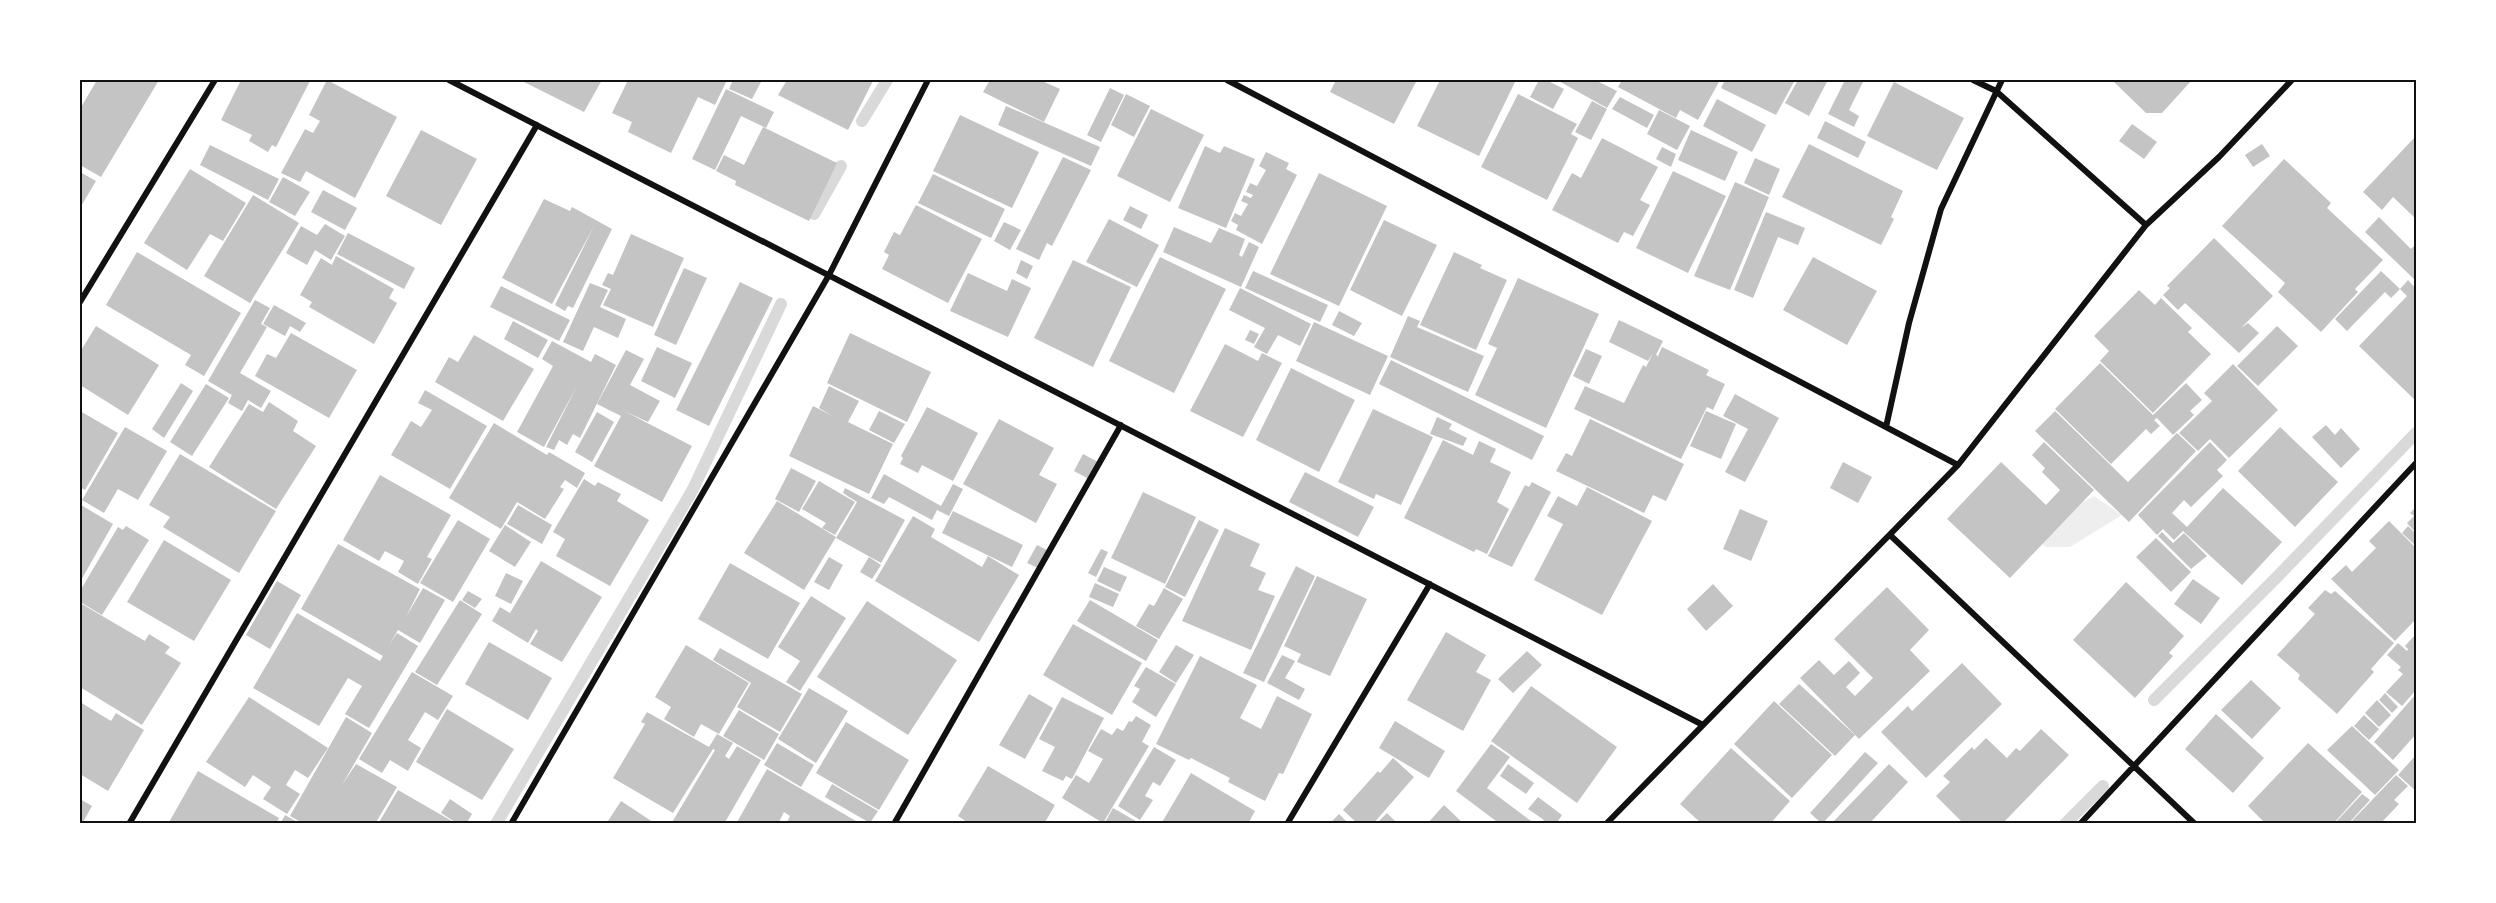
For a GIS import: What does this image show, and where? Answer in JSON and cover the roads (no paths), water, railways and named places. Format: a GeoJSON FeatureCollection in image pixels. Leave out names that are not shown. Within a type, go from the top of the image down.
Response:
{"type":"FeatureCollection","features":[{"type":"Feature","properties":{"kind":"street"},"geometry":{"type":"LineString","coordinates":[[80,302],[215,80]]}},
{"type":"Feature","properties":{"kind":"street"},"geometry":{"type":"LineString","coordinates":[[449,80],[1703,725]]}},
{"type":"Feature","properties":{"kind":"street"},"geometry":{"type":"LineString","coordinates":[[511,824],[829,275],[928,80]]}},
{"type":"Feature","properties":{"kind":"street"},"geometry":{"type":"LineString","coordinates":[[1227,80],[1958,465]]}},
{"type":"Feature","properties":{"kind":"street"},"geometry":{"type":"LineString","coordinates":[[1973,80],[1996,91],[2146,225]]}},
{"type":"Feature","properties":{"kind":"street"},"geometry":{"type":"LineString","coordinates":[[1886,427],[1909,323],[1941,209],[2002,80]]}},
{"type":"Feature","properties":{"kind":"street"},"geometry":{"type":"LineString","coordinates":[[1605,824],[1958,465],[2146,225],[2219,157],[2292,80]]}},
{"type":"Feature","properties":{"kind":"street"},"geometry":{"type":"LineString","coordinates":[[129,824],[537,124]]}},
{"type":"Feature","properties":{"kind":"street"},"geometry":{"type":"LineString","coordinates":[[894,824],[1121,425]]}},
{"type":"Feature","properties":{"kind":"street"},"geometry":{"type":"LineString","coordinates":[[2080,824],[2416,463]]}},
{"type":"Feature","properties":{"kind":"street"},"geometry":{"type":"LineString","coordinates":[[1890,535],[2195,824]]}},
{"type":"Feature","properties":{"kind":"street"},"geometry":{"type":"LineString","coordinates":[[1287,824],[1430,584]]}},
{"type":"Feature","properties":{"kind":"waterway"},"geometry":{"type":"LineString","coordinates":[[862,121],[887,80]]}},
{"type":"Feature","properties":{"kind":"waterway"},"geometry":{"type":"LineString","coordinates":[[814,214],[841,166]]}},
{"type":"Feature","properties":{"kind":"waterway"},"geometry":{"type":"LineString","coordinates":[[496,824],[692,491],[781,304]]}},
{"type":"Feature","properties":{"kind":"waterway"},"geometry":{"type":"LineString","coordinates":[[2154,700],[2416,433]]}},
{"type":"Feature","properties":{"kind":"waterway"},"geometry":{"type":"LineString","coordinates":[[2065,824],[2103,786]]}}]}
